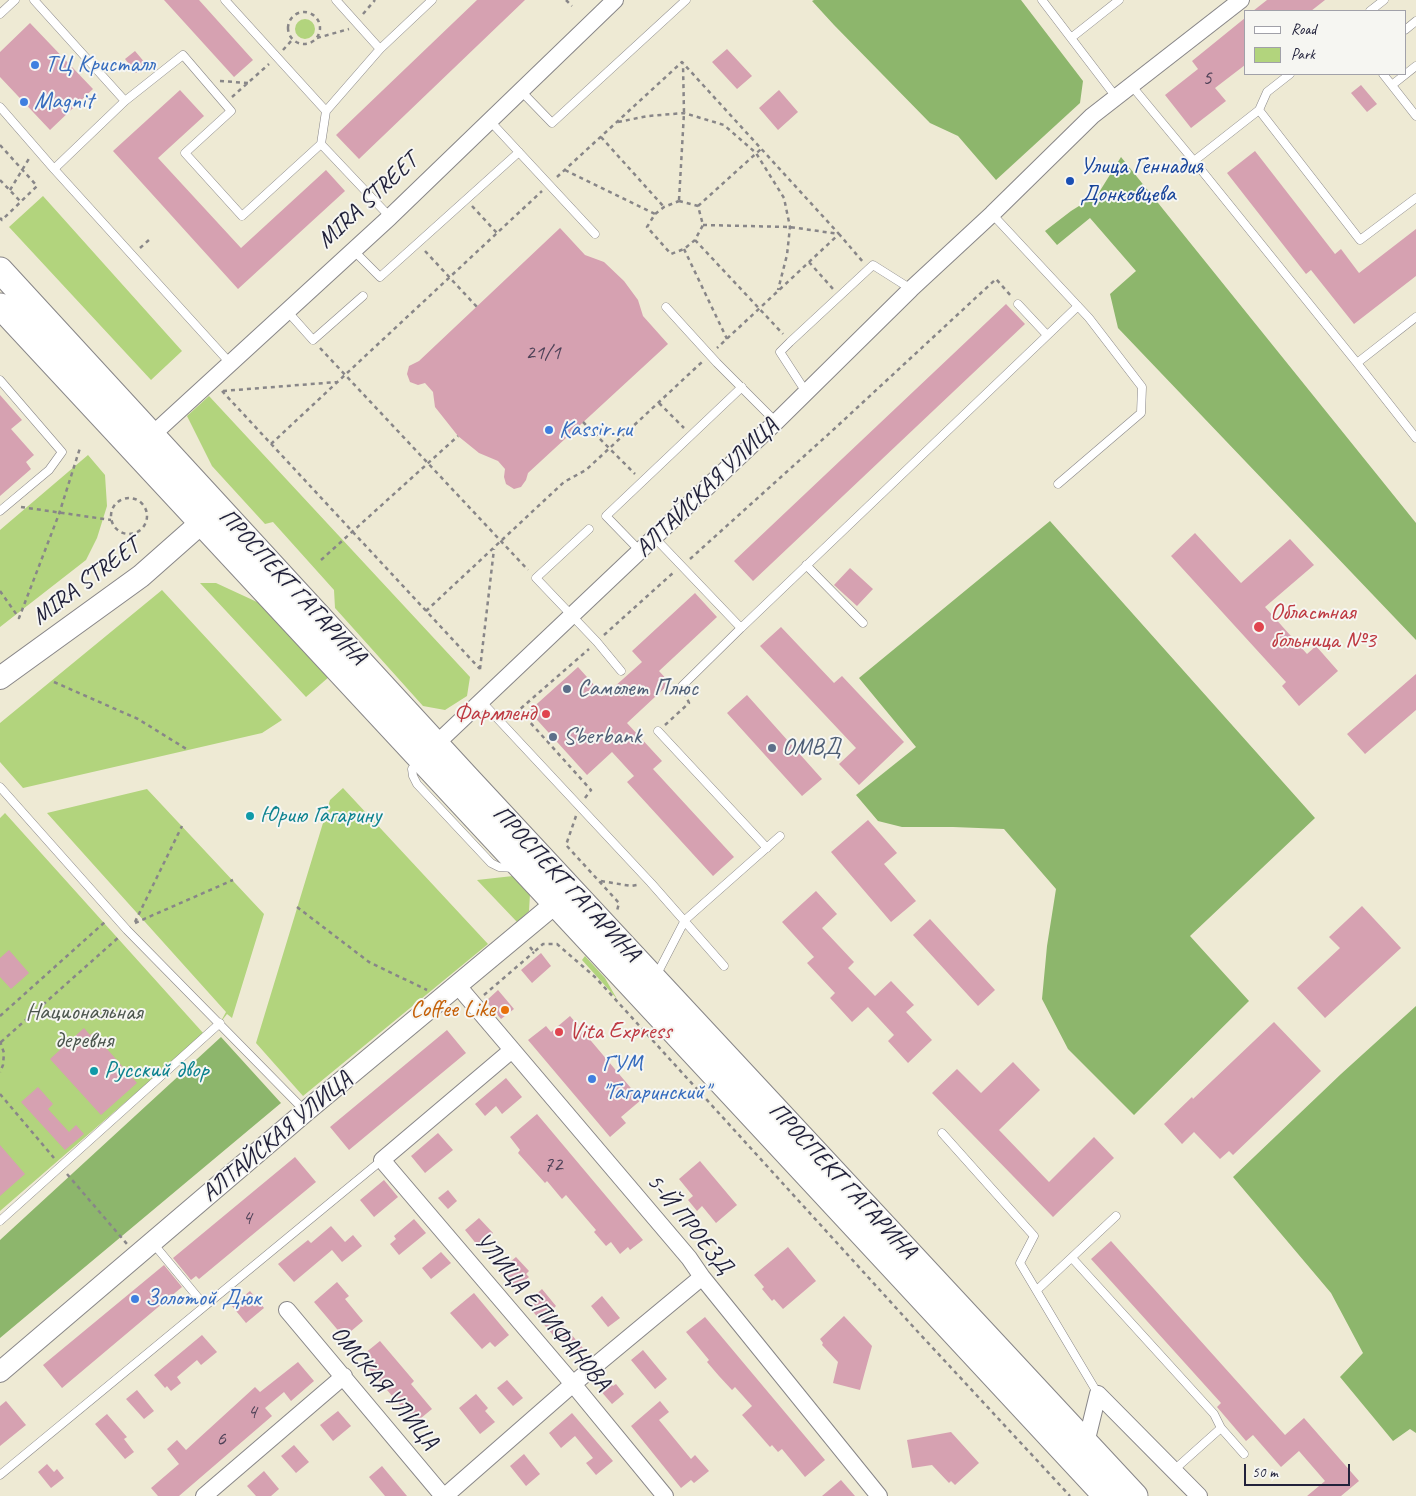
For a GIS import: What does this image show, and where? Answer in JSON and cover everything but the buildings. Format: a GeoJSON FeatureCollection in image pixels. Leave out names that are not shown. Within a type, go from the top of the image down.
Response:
{"type":"FeatureCollection","features":[{"type":"Feature","properties":{"kind":"main road","name":"ПРОСПЕКТ ГАГАРИНА"},"geometry":{"type":"LineString","coordinates":[[0,270],[152,435],[210,515]]}},
{"type":"Feature","properties":{"kind":"main road","name":"ПРОСПЕКТ ГАГАРИНА"},"geometry":{"type":"LineString","coordinates":[[0,306],[210,515],[564,897],[1106,1496]]}},
{"type":"Feature","properties":{"kind":"main road","name":"MIRA STREET"},"geometry":{"type":"LineString","coordinates":[[0,678],[141,576],[210,515]]}},
{"type":"Feature","properties":{"kind":"main road","name":"ПРОСПЕКТ ГАГАРИНА"},"geometry":{"type":"LineString","coordinates":[[428,752],[523,868],[564,897],[654,979],[1135,1496]]}},
{"type":"Feature","properties":{"kind":"street","name":"MIRA STREET"},"geometry":{"type":"LineString","coordinates":[[152,435],[354,251],[615,0]]}},
{"type":"Feature","properties":{"kind":"street","name":"АЛТАЙСКАЯ УЛИЦА"},"geometry":{"type":"LineString","coordinates":[[428,752],[655,538],[1092,116],[1241,0]]}},
{"type":"Feature","properties":{"kind":"street","name":"АЛТАЙСКАЯ УЛИЦА"},"geometry":{"type":"LineString","coordinates":[[0,1372],[305,1112],[564,897]]}},
{"type":"Feature","properties":{"kind":"street","name":"5-Й ПРОЕЗД"},"geometry":{"type":"LineString","coordinates":[[451,992],[473,1004],[689,1258],[702,1277],[879,1496]]}},
{"type":"Feature","properties":{"kind":"street"},"geometry":{"type":"LineString","coordinates":[[382,1160],[512,1050]]}},
{"type":"Feature","properties":{"kind":"street","name":"УЛИЦА ЕПИФАНОВА"},"geometry":{"type":"LineString","coordinates":[[382,1160],[573,1384],[665,1496]]}},
{"type":"Feature","properties":{"kind":"street"},"geometry":{"type":"LineString","coordinates":[[444,1496],[573,1384],[702,1277]]}},
{"type":"Feature","properties":{"kind":"street","name":"ОМСКАЯ УЛИЦА"},"geometry":{"type":"LineString","coordinates":[[287,1310],[444,1496]]}},
{"type":"Feature","properties":{"kind":"street"},"geometry":{"type":"LineString","coordinates":[[204,1496],[344,1376]]}},
{"type":"Feature","properties":{"kind":"street"},"geometry":{"type":"LineString","coordinates":[[1086,1443],[1098,1394]]}},
{"type":"Feature","properties":{"kind":"street"},"geometry":{"type":"LineString","coordinates":[[1098,1394],[1199,1496]]}},
{"type":"Feature","properties":{"kind":"lane"},"geometry":{"type":"LineString","coordinates":[[0,14],[15,0]]}},
{"type":"Feature","properties":{"kind":"lane"},"geometry":{"type":"LineString","coordinates":[[34,0],[125,101]]}},
{"type":"Feature","properties":{"kind":"lane"},"geometry":{"type":"LineString","coordinates":[[225,0],[326,111]]}},
{"type":"Feature","properties":{"kind":"lane"},"geometry":{"type":"LineString","coordinates":[[336,0],[380,49]]}},
{"type":"Feature","properties":{"kind":"lane"},"geometry":{"type":"LineString","coordinates":[[54,169],[125,101],[183,55],[231,111],[185,153],[242,216],[322,144],[326,111],[380,49],[432,0]]}},
{"type":"Feature","properties":{"kind":"lane"},"geometry":{"type":"LineString","coordinates":[[521,91],[552,123],[686,0]]}},
{"type":"Feature","properties":{"kind":"lane"},"geometry":{"type":"LineString","coordinates":[[1042,0],[1116,97]]}},
{"type":"Feature","properties":{"kind":"lane"},"geometry":{"type":"LineString","coordinates":[[1071,38],[1119,0]]}},
{"type":"Feature","properties":{"kind":"lane"},"geometry":{"type":"LineString","coordinates":[[1371,10],[1384,0]]}},
{"type":"Feature","properties":{"kind":"lane"},"geometry":{"type":"LineString","coordinates":[[1406,29],[1416,21]]}},
{"type":"Feature","properties":{"kind":"lane"},"geometry":{"type":"LineString","coordinates":[[1406,74],[1416,66]]}},
{"type":"Feature","properties":{"kind":"lane"},"geometry":{"type":"LineString","coordinates":[[1194,162],[1259,110],[1267,92],[1289,75]]}},
{"type":"Feature","properties":{"kind":"lane"},"geometry":{"type":"LineString","coordinates":[[1384,75],[1416,116]]}},
{"type":"Feature","properties":{"kind":"lane"},"geometry":{"type":"LineString","coordinates":[[1392,85],[1405,75]]}},
{"type":"Feature","properties":{"kind":"lane"},"geometry":{"type":"LineString","coordinates":[[1131,85],[1416,438]]}},
{"type":"Feature","properties":{"kind":"lane"},"geometry":{"type":"LineString","coordinates":[[0,107],[230,363]]}},
{"type":"Feature","properties":{"kind":"lane"},"geometry":{"type":"LineString","coordinates":[[1259,110],[1360,240],[1416,198]]}},
{"type":"Feature","properties":{"kind":"lane"},"geometry":{"type":"LineString","coordinates":[[490,121],[596,234]]}},
{"type":"Feature","properties":{"kind":"lane"},"geometry":{"type":"LineString","coordinates":[[322,144],[390,217]]}},
{"type":"Feature","properties":{"kind":"lane"},"geometry":{"type":"LineString","coordinates":[[354,251],[380,277],[519,152]]}},
{"type":"Feature","properties":{"kind":"lane"},"geometry":{"type":"LineString","coordinates":[[992,214],[1089,318],[1142,387],[1141,413],[1058,484]]}},
{"type":"Feature","properties":{"kind":"lane"},"geometry":{"type":"LineString","coordinates":[[806,392],[780,352],[790,342],[873,265],[911,289]]}},
{"type":"Feature","properties":{"kind":"lane"},"geometry":{"type":"LineString","coordinates":[[288,312],[314,340],[362,296]]}},
{"type":"Feature","properties":{"kind":"lane"},"geometry":{"type":"LineString","coordinates":[[1018,304],[1047,335]]}},
{"type":"Feature","properties":{"kind":"lane"},"geometry":{"type":"LineString","coordinates":[[682,686],[1078,306]]}},
{"type":"Feature","properties":{"kind":"lane"},"geometry":{"type":"LineString","coordinates":[[666,307],[776,422]]}},
{"type":"Feature","properties":{"kind":"lane"},"geometry":{"type":"LineString","coordinates":[[1357,364],[1416,318]]}},
{"type":"Feature","properties":{"kind":"lane"},"geometry":{"type":"LineString","coordinates":[[0,380],[62,452],[49,470],[0,510]]}},
{"type":"Feature","properties":{"kind":"lane"},"geometry":{"type":"LineString","coordinates":[[640,552],[606,516],[742,387]]}},
{"type":"Feature","properties":{"kind":"lane"},"geometry":{"type":"LineString","coordinates":[[590,529],[536,578],[622,671]]}},
{"type":"Feature","properties":{"kind":"lane"},"geometry":{"type":"LineString","coordinates":[[655,538],[741,628]]}},
{"type":"Feature","properties":{"kind":"lane"},"geometry":{"type":"LineString","coordinates":[[806,565],[863,623]]}},
{"type":"Feature","properties":{"kind":"lane"},"geometry":{"type":"LineString","coordinates":[[482,702],[685,920],[724,966]]}},
{"type":"Feature","properties":{"kind":"lane"},"geometry":{"type":"LineString","coordinates":[[658,731],[767,848]]}},
{"type":"Feature","properties":{"kind":"lane"},"geometry":{"type":"LineString","coordinates":[[0,787],[127,930],[305,1112]]}},
{"type":"Feature","properties":{"kind":"lane"},"geometry":{"type":"LineString","coordinates":[[654,979],[685,920],[780,836]]}},
{"type":"Feature","properties":{"kind":"lane"},"geometry":{"type":"LineString","coordinates":[[0,1221],[220,1023]]}},
{"type":"Feature","properties":{"kind":"lane"},"geometry":{"type":"LineString","coordinates":[[942,1133],[1034,1236],[1020,1263],[1098,1394]]}},
{"type":"Feature","properties":{"kind":"lane"},"geometry":{"type":"LineString","coordinates":[[0,1475],[382,1160]]}},
{"type":"Feature","properties":{"kind":"lane"},"geometry":{"type":"LineString","coordinates":[[1037,1290],[1116,1216]]}},
{"type":"Feature","properties":{"kind":"lane"},"geometry":{"type":"LineString","coordinates":[[152,1242],[205,1306]]}},
{"type":"Feature","properties":{"kind":"lane"},"geometry":{"type":"LineString","coordinates":[[1072,1258],[1214,1414],[1221,1428],[1244,1454]]}},
{"type":"Feature","properties":{"kind":"lane"},"geometry":{"type":"LineString","coordinates":[[1174,1470],[1221,1428]]}},
{"type":"Feature","properties":{"kind":"path"},"geometry":{"type":"LineString","coordinates":[[566,0],[572,6]]}},
{"type":"Feature","properties":{"kind":"path"},"geometry":{"type":"LineString","coordinates":[[303,12],[312,14],[318,21],[320,30],[317,38],[309,44],[300,44],[292,40],[288,32],[288,23],[294,15],[303,12]]}},
{"type":"Feature","properties":{"kind":"path"},"geometry":{"type":"LineString","coordinates":[[226,104],[277,57],[292,40]]}},
{"type":"Feature","properties":{"kind":"path"},"geometry":{"type":"LineString","coordinates":[[679,201],[684,113],[682,62]]}},
{"type":"Feature","properties":{"kind":"path"},"geometry":{"type":"LineString","coordinates":[[271,444],[682,62]]}},
{"type":"Feature","properties":{"kind":"path"},"geometry":{"type":"LineString","coordinates":[[682,62],[869,269]]}},
{"type":"Feature","properties":{"kind":"path"},"geometry":{"type":"LineString","coordinates":[[204,80],[248,83]]}},
{"type":"Feature","properties":{"kind":"path"},"geometry":{"type":"LineString","coordinates":[[617,122],[648,116],[684,113],[724,126],[756,153],[784,198],[790,227],[787,255],[778,291]]}},
{"type":"Feature","properties":{"kind":"path"},"geometry":{"type":"LineString","coordinates":[[601,137],[664,207]]}},
{"type":"Feature","properties":{"kind":"path"},"geometry":{"type":"LineString","coordinates":[[0,145],[37,186],[2,220],[0,218]]}},
{"type":"Feature","properties":{"kind":"path"},"geometry":{"type":"LineString","coordinates":[[10,190],[35,148]]}},
{"type":"Feature","properties":{"kind":"path"},"geometry":{"type":"LineString","coordinates":[[698,206],[761,149]]}},
{"type":"Feature","properties":{"kind":"path"},"geometry":{"type":"LineString","coordinates":[[565,170],[655,214]]}},
{"type":"Feature","properties":{"kind":"path"},"geometry":{"type":"LineString","coordinates":[[0,180],[21,202]]}},
{"type":"Feature","properties":{"kind":"path"},"geometry":{"type":"LineString","coordinates":[[466,200],[497,233]]}},
{"type":"Feature","properties":{"kind":"path"},"geometry":{"type":"LineString","coordinates":[[679,201],[698,206],[703,224],[696,240],[684,249],[671,254],[646,228],[655,214],[664,207],[679,201]]}},
{"type":"Feature","properties":{"kind":"path"},"geometry":{"type":"LineString","coordinates":[[703,224],[790,227],[839,234]]}},
{"type":"Feature","properties":{"kind":"path"},"geometry":{"type":"LineString","coordinates":[[426,611],[494,550],[564,482],[586,470],[839,234]]}},
{"type":"Feature","properties":{"kind":"path"},"geometry":{"type":"LineString","coordinates":[[696,240],[790,342]]}},
{"type":"Feature","properties":{"kind":"path"},"geometry":{"type":"LineString","coordinates":[[418,243],[477,306]]}},
{"type":"Feature","properties":{"kind":"path"},"geometry":{"type":"LineString","coordinates":[[684,249],[727,339]]}},
{"type":"Feature","properties":{"kind":"path"},"geometry":{"type":"LineString","coordinates":[[809,262],[840,296]]}},
{"type":"Feature","properties":{"kind":"path"},"geometry":{"type":"LineString","coordinates":[[617,916],[618,903],[566,845],[579,806],[591,790],[520,710],[839,424],[996,279],[1018,304]]}},
{"type":"Feature","properties":{"kind":"path"},"geometry":{"type":"LineString","coordinates":[[314,340],[536,578]]}},
{"type":"Feature","properties":{"kind":"path"},"geometry":{"type":"LineString","coordinates":[[338,382],[222,391],[480,669],[494,550]]}},
{"type":"Feature","properties":{"kind":"path"},"geometry":{"type":"LineString","coordinates":[[659,403],[691,436]]}},
{"type":"Feature","properties":{"kind":"path"},"geometry":{"type":"LineString","coordinates":[[583,422],[642,482]]}},
{"type":"Feature","properties":{"kind":"path"},"geometry":{"type":"LineString","coordinates":[[321,560],[458,436]]}},
{"type":"Feature","properties":{"kind":"path"},"geometry":{"type":"LineString","coordinates":[[0,591],[19,618],[59,514],[80,448]]}},
{"type":"Feature","properties":{"kind":"path"},"geometry":{"type":"LineString","coordinates":[[125,498],[134,498],[146,510],[147,518],[143,526],[137,532],[130,534],[124,533],[114,526],[111,520],[111,510],[117,502],[125,498]]}},
{"type":"Feature","properties":{"kind":"path"},"geometry":{"type":"LineString","coordinates":[[7,505],[111,520]]}},
{"type":"Feature","properties":{"kind":"path"},"geometry":{"type":"LineString","coordinates":[[54,682],[138,719],[188,750]]}},
{"type":"Feature","properties":{"kind":"path"},"geometry":{"type":"LineString","coordinates":[[658,731],[689,704],[682,686]]}},
{"type":"Feature","properties":{"kind":"path"},"geometry":{"type":"LineString","coordinates":[[182,826],[134,923],[233,880]]}},
{"type":"Feature","properties":{"kind":"path"},"geometry":{"type":"LineString","coordinates":[[599,881],[631,886],[651,883]]}},
{"type":"Feature","properties":{"kind":"path"},"geometry":{"type":"LineString","coordinates":[[297,908],[369,962],[451,992]]}},
{"type":"Feature","properties":{"kind":"path"},"geometry":{"type":"LineString","coordinates":[[0,1016],[114,914]]}},
{"type":"Feature","properties":{"kind":"path"},"geometry":{"type":"LineString","coordinates":[[0,1072],[4,1053],[1,1042],[127,930]]}},
{"type":"Feature","properties":{"kind":"path"},"geometry":{"type":"LineString","coordinates":[[519,935],[534,952]]}},
{"type":"Feature","properties":{"kind":"path"},"geometry":{"type":"LineString","coordinates":[[473,1004],[543,944],[557,944],[594,977],[1070,1496]]}},
{"type":"Feature","properties":{"kind":"green space"},"geometry":{"type":"Polygon","coordinates":[[[1021,0],[1083,81],[1080,103],[996,180],[958,136],[930,123],[834,25],[812,1],[1021,0]]]}},
{"type":"Feature","properties":{"kind":"green space"},"geometry":{"type":"Polygon","coordinates":[[[305,19],[312,22],[315,29],[312,36],[305,39],[298,36],[295,29],[298,22],[305,19]]]}},
{"type":"Feature","properties":{"kind":"green space"},"geometry":{"type":"Polygon","coordinates":[[[1121,157],[1416,523],[1416,640],[1118,328],[1110,294],[1136,271],[1090,218],[1057,245],[1045,231],[1071,211],[1098,194],[1121,157]]]}},
{"type":"Feature","properties":{"kind":"green space"},"geometry":{"type":"Polygon","coordinates":[[[43,196],[182,351],[151,380],[9,227],[43,196]]]}},
{"type":"Feature","properties":{"kind":"green space"},"geometry":{"type":"Polygon","coordinates":[[[209,396],[470,677],[467,696],[445,710],[423,706],[335,608],[334,590],[273,522],[265,524],[212,466],[187,416],[209,396]]]}},
{"type":"Feature","properties":{"kind":"green space"},"geometry":{"type":"Polygon","coordinates":[[[88,455],[105,475],[107,506],[97,538],[86,560],[0,627],[0,530],[88,455]]]}},
{"type":"Feature","properties":{"kind":"green space"},"geometry":{"type":"Polygon","coordinates":[[[1050,521],[1315,818],[1190,936],[1249,1001],[1134,1115],[1068,1049],[1042,999],[1047,946],[1056,889],[1004,829],[902,827],[878,821],[856,795],[916,747],[859,678],[1050,521]]]}},
{"type":"Feature","properties":{"kind":"green space"},"geometry":{"type":"Polygon","coordinates":[[[200,583],[216,583],[270,608],[330,676],[306,697],[200,583]]]}},
{"type":"Feature","properties":{"kind":"green space"},"geometry":{"type":"Polygon","coordinates":[[[162,590],[282,720],[262,733],[23,788],[0,762],[0,723],[162,590]]]}},
{"type":"Feature","properties":{"kind":"green space"},"geometry":{"type":"Polygon","coordinates":[[[343,788],[488,944],[303,1096],[256,1043],[330,800],[343,788]]]}},
{"type":"Feature","properties":{"kind":"green space"},"geometry":{"type":"Polygon","coordinates":[[[147,789],[264,914],[232,1018],[227,1014],[220,1023],[226,1012],[47,813],[147,789]]]}},
{"type":"Feature","properties":{"kind":"green space","name":"Национальная деревня"},"geometry":{"type":"Polygon","coordinates":[[[5,813],[204,1034],[0,1211],[0,818],[5,813]]]}},
{"type":"Feature","properties":{"kind":"green space"},"geometry":{"type":"Polygon","coordinates":[[[513,876],[530,894],[529,911],[517,922],[477,880],[513,876]]]}},
{"type":"Feature","properties":{"kind":"green space"},"geometry":{"type":"Polygon","coordinates":[[[585,956],[605,978],[617,999],[582,960],[585,956]]]}},
{"type":"Feature","properties":{"kind":"green space"},"geometry":{"type":"Polygon","coordinates":[[[1416,1006],[1416,1433],[1410,1429],[1393,1441],[1340,1377],[1363,1353],[1331,1293],[1233,1177],[1341,1074],[1416,1006]]]}},
{"type":"Feature","properties":{"kind":"green space"},"geometry":{"type":"Polygon","coordinates":[[[221,1037],[281,1103],[0,1338],[0,1240],[221,1037]]]}},
{"type":"Feature","properties":{"kind":"place","name":"ТЦ Кристалл"},"geometry":{"type":"Point","coordinates":[35,65]}},
{"type":"Feature","properties":{"kind":"place","name":"Magnit"},"geometry":{"type":"Point","coordinates":[24,102]}},
{"type":"Feature","properties":{"kind":"place","name":"Улица Геннадия Донковцева"},"geometry":{"type":"Point","coordinates":[1070,181]}},
{"type":"Feature","properties":{"kind":"place","name":"Kassir.ru"},"geometry":{"type":"Point","coordinates":[549,430]}},
{"type":"Feature","properties":{"kind":"place","name":"Областная больница №3"},"geometry":{"type":"Point","coordinates":[1259,627]}},
{"type":"Feature","properties":{"kind":"place","name":"Самолет Плюс"},"geometry":{"type":"Point","coordinates":[567,689]}},
{"type":"Feature","properties":{"kind":"place","name":"Фармленд"},"geometry":{"type":"Point","coordinates":[546,714]}},
{"type":"Feature","properties":{"kind":"place","name":"Sberbank"},"geometry":{"type":"Point","coordinates":[553,737]}},
{"type":"Feature","properties":{"kind":"place","name":"ОМВД"},"geometry":{"type":"Point","coordinates":[772,748]}},
{"type":"Feature","properties":{"kind":"place","name":"Юрию Гагарину"},"geometry":{"type":"Point","coordinates":[250,816]}},
{"type":"Feature","properties":{"kind":"place","name":"Coffee Like"},"geometry":{"type":"Point","coordinates":[505,1010]}},
{"type":"Feature","properties":{"kind":"place","name":"Vita Express"},"geometry":{"type":"Point","coordinates":[559,1032]}},
{"type":"Feature","properties":{"kind":"place","name":"Русский двор"},"geometry":{"type":"Point","coordinates":[94,1071]}},
{"type":"Feature","properties":{"kind":"place","name":"ГУМ \"Гагаринский\""},"geometry":{"type":"Point","coordinates":[592,1079]}},
{"type":"Feature","properties":{"kind":"place","name":"Золотой Дюк"},"geometry":{"type":"Point","coordinates":[135,1299]}}]}
